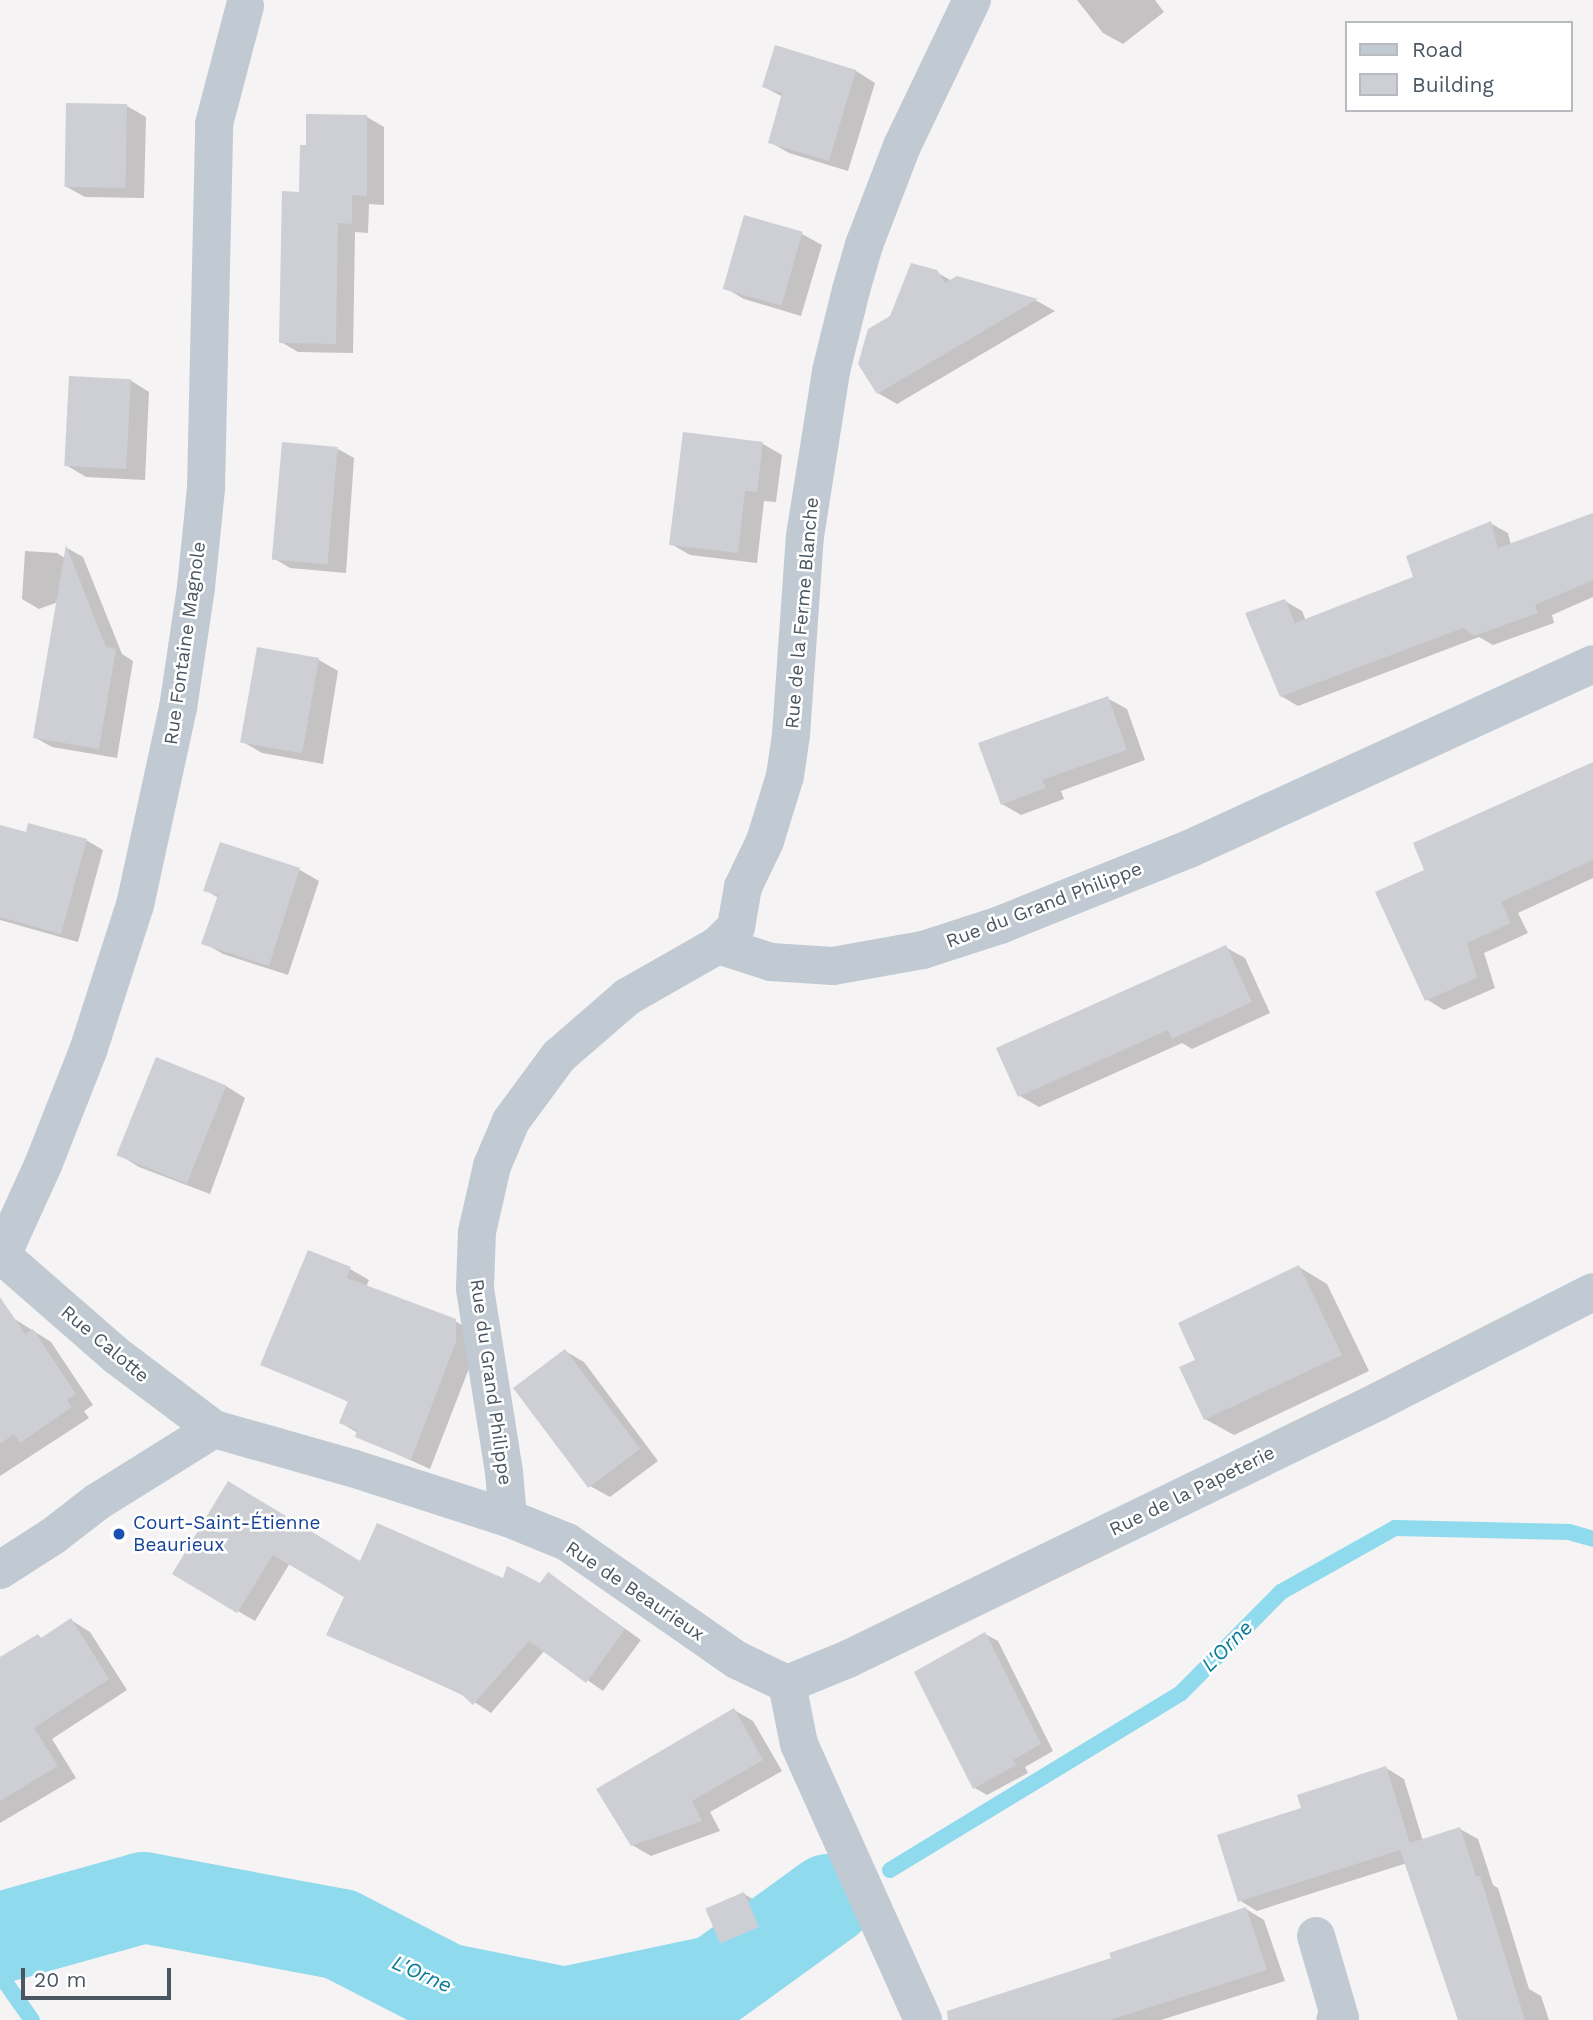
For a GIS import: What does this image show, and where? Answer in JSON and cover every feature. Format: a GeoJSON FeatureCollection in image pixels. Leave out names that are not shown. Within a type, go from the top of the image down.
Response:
{"type":"FeatureCollection","features":[{"type":"Feature","properties":{"kind":"street","name":"Rue de la Ferme Blanche"},"geometry":{"type":"LineString","coordinates":[[718,944],[736,927],[743,887],[765,841],[785,776],[805,536],[831,371],[851,290],[864,245],[902,146],[972,0]]}},
{"type":"Feature","properties":{"kind":"street","name":"Rue Fontaine Magnole"},"geometry":{"type":"LineString","coordinates":[[1,1254],[43,1165],[88,1051],[135,905],[170,749],[196,587],[206,488],[214,124],[245,6]]}},
{"type":"Feature","properties":{"kind":"street","name":"Rue du Grand Philippe"},"geometry":{"type":"LineString","coordinates":[[508,1518],[504,1472],[475,1288],[477,1232],[492,1166],[511,1121],[559,1056],[627,998],[718,944],[771,962],[833,965],[923,950],[1000,925],[1189,849],[1593,664]]}},
{"type":"Feature","properties":{"kind":"street","name":"Rue Calotte"},"geometry":{"type":"LineString","coordinates":[[1,1254],[117,1356],[214,1429]]}},
{"type":"Feature","properties":{"kind":"street","name":"Rue de la Papeterie"},"geometry":{"type":"LineString","coordinates":[[787,1684],[848,1659],[1365,1408],[1593,1292]]}},
{"type":"Feature","properties":{"kind":"street","name":"Rue de Beaurieux"},"geometry":{"type":"LineString","coordinates":[[214,1429],[352,1468],[508,1518],[567,1542],[737,1660],[787,1684]]}},
{"type":"Feature","properties":{"kind":"street"},"geometry":{"type":"LineString","coordinates":[[0,1570],[53,1536],[97,1502],[214,1429]]}},
{"type":"Feature","properties":{"kind":"street"},"geometry":{"type":"LineString","coordinates":[[787,1684],[799,1744],[872,1912],[923,2020]]}},
{"type":"Feature","properties":{"kind":"street"},"geometry":{"type":"LineString","coordinates":[[1316,1936],[1340,2018],[1335,2020]]}},
{"type":"Feature","properties":{"kind":"building"},"geometry":{"type":"Polygon","coordinates":[[[775,45],[856,70],[829,161],[768,143],[782,93],[762,87],[775,45]]]}},
{"type":"Feature","properties":{"kind":"building"},"geometry":{"type":"Polygon","coordinates":[[[66,103],[127,104],[126,188],[65,187],[66,103]]]}},
{"type":"Feature","properties":{"kind":"building"},"geometry":{"type":"Polygon","coordinates":[[[306,114],[367,115],[367,196],[352,195],[352,224],[338,223],[336,344],[279,343],[282,191],[299,192],[300,145],[306,145],[306,114]]]}},
{"type":"Feature","properties":{"kind":"building"},"geometry":{"type":"Polygon","coordinates":[[[744,215],[803,232],[781,306],[723,289],[744,215]]]}},
{"type":"Feature","properties":{"kind":"building"},"geometry":{"type":"Polygon","coordinates":[[[911,263],[937,270],[945,283],[957,276],[1038,299],[877,394],[858,364],[868,329],[890,316],[911,263]]]}},
{"type":"Feature","properties":{"kind":"building"},"geometry":{"type":"Polygon","coordinates":[[[69,376],[131,379],[126,469],[64,466],[69,376]]]}},
{"type":"Feature","properties":{"kind":"building"},"geometry":{"type":"Polygon","coordinates":[[[683,432],[763,442],[757,492],[745,491],[738,553],[669,545],[683,432]]]}},
{"type":"Feature","properties":{"kind":"building"},"geometry":{"type":"Polygon","coordinates":[[[282,442],[338,447],[328,564],[272,560],[282,442]]]}},
{"type":"Feature","properties":{"kind":"building"},"geometry":{"type":"Polygon","coordinates":[[[1593,513],[1593,580],[1535,605],[1538,613],[1474,636],[1463,628],[1280,697],[1245,613],[1285,599],[1295,623],[1413,577],[1406,556],[1491,521],[1498,548],[1593,513]]]}},
{"type":"Feature","properties":{"kind":"building"},"geometry":{"type":"Polygon","coordinates":[[[66,545],[106,647],[116,649],[99,749],[33,738],[66,545]]]}},
{"type":"Feature","properties":{"kind":"building"},"geometry":{"type":"Polygon","coordinates":[[[257,647],[319,658],[302,753],[240,743],[257,647]]]}},
{"type":"Feature","properties":{"kind":"building"},"geometry":{"type":"Polygon","coordinates":[[[1108,696],[1127,750],[1042,780],[1046,788],[1001,805],[978,743],[1108,696]]]}},
{"type":"Feature","properties":{"kind":"building"},"geometry":{"type":"Polygon","coordinates":[[[1593,762],[1593,860],[1501,902],[1511,923],[1467,943],[1477,978],[1425,1001],[1375,892],[1424,870],[1413,843],[1593,762]]]}},
{"type":"Feature","properties":{"kind":"building"},"geometry":{"type":"Polygon","coordinates":[[[28,823],[87,839],[61,934],[0,917],[0,825],[26,832],[28,823]]]}},
{"type":"Feature","properties":{"kind":"building"},"geometry":{"type":"Polygon","coordinates":[[[220,842],[300,868],[269,966],[201,944],[218,895],[203,891],[220,842]]]}},
{"type":"Feature","properties":{"kind":"building"},"geometry":{"type":"Polygon","coordinates":[[[1226,945],[1252,1002],[1172,1039],[1168,1030],[1018,1097],[996,1048],[1226,945]]]}},
{"type":"Feature","properties":{"kind":"building"},"geometry":{"type":"Polygon","coordinates":[[[156,1057],[226,1085],[187,1184],[116,1155],[156,1057]]]}},
{"type":"Feature","properties":{"kind":"building"},"geometry":{"type":"Polygon","coordinates":[[[308,1250],[351,1267],[347,1278],[456,1319],[456,1342],[411,1460],[355,1437],[357,1430],[339,1423],[348,1401],[260,1365],[308,1250]]]}},
{"type":"Feature","properties":{"kind":"building"},"geometry":{"type":"Polygon","coordinates":[[[1299,1265],[1342,1355],[1204,1420],[1179,1367],[1195,1360],[1178,1323],[1299,1265]]]}},
{"type":"Feature","properties":{"kind":"building"},"geometry":{"type":"Polygon","coordinates":[[[0,1297],[25,1334],[33,1329],[76,1394],[67,1400],[72,1407],[20,1443],[14,1434],[0,1444],[0,1297]]]}},
{"type":"Feature","properties":{"kind":"building"},"geometry":{"type":"Polygon","coordinates":[[[565,1349],[640,1449],[588,1488],[513,1388],[565,1349]]]}},
{"type":"Feature","properties":{"kind":"building"},"geometry":{"type":"Polygon","coordinates":[[[228,1481],[360,1561],[377,1523],[503,1578],[507,1566],[540,1583],[548,1572],[625,1629],[586,1683],[529,1641],[473,1705],[460,1693],[326,1635],[344,1597],[273,1555],[237,1613],[172,1574],[228,1481]]]}},
{"type":"Feature","properties":{"kind":"building"},"geometry":{"type":"Polygon","coordinates":[[[71,1618],[109,1679],[34,1728],[58,1766],[0,1801],[0,1657],[38,1634],[41,1638],[71,1618]]]}},
{"type":"Feature","properties":{"kind":"building"},"geometry":{"type":"Polygon","coordinates":[[[985,1632],[1041,1744],[1013,1760],[1016,1765],[973,1789],[914,1672],[985,1632]]]}},
{"type":"Feature","properties":{"kind":"building"},"geometry":{"type":"Polygon","coordinates":[[[734,1708],[763,1760],[692,1801],[702,1821],[631,1846],[596,1789],[734,1708]]]}},
{"type":"Feature","properties":{"kind":"building"},"geometry":{"type":"Polygon","coordinates":[[[1386,1766],[1410,1843],[1460,1827],[1476,1876],[1480,1876],[1525,2020],[1458,2020],[1400,1850],[1238,1902],[1217,1835],[1301,1808],[1297,1795],[1386,1766]]]}},
{"type":"Feature","properties":{"kind":"building"},"geometry":{"type":"Polygon","coordinates":[[[744,1892],[759,1927],[720,1943],[705,1908],[744,1892]]]}},
{"type":"Feature","properties":{"kind":"building"},"geometry":{"type":"Polygon","coordinates":[[[1246,1907],[1267,1970],[1110,2020],[948,2020],[947,2011],[1111,1958],[1109,1953],[1246,1907]]]}},
{"type":"Feature","properties":{"kind":"waterway","name":"L'Orne"},"geometry":{"type":"LineString","coordinates":[[890,1870],[1181,1693],[1281,1592],[1395,1528],[1569,1532],[1593,1539]]}},
{"type":"Feature","properties":{"kind":"waterway","name":"L'Orne"},"geometry":{"type":"LineString","coordinates":[[0,1937],[143,1897],[340,1934],[445,1988],[564,2012],[716,1980],[828,1899]]}},
{"type":"Feature","properties":{"kind":"waterway"},"geometry":{"type":"LineString","coordinates":[[0,1975],[32,2020]]}},
{"type":"Feature","properties":{"kind":"place","name":"Court-Saint-Étienne Beaurieux"},"geometry":{"type":"Point","coordinates":[119,1534]}}]}
